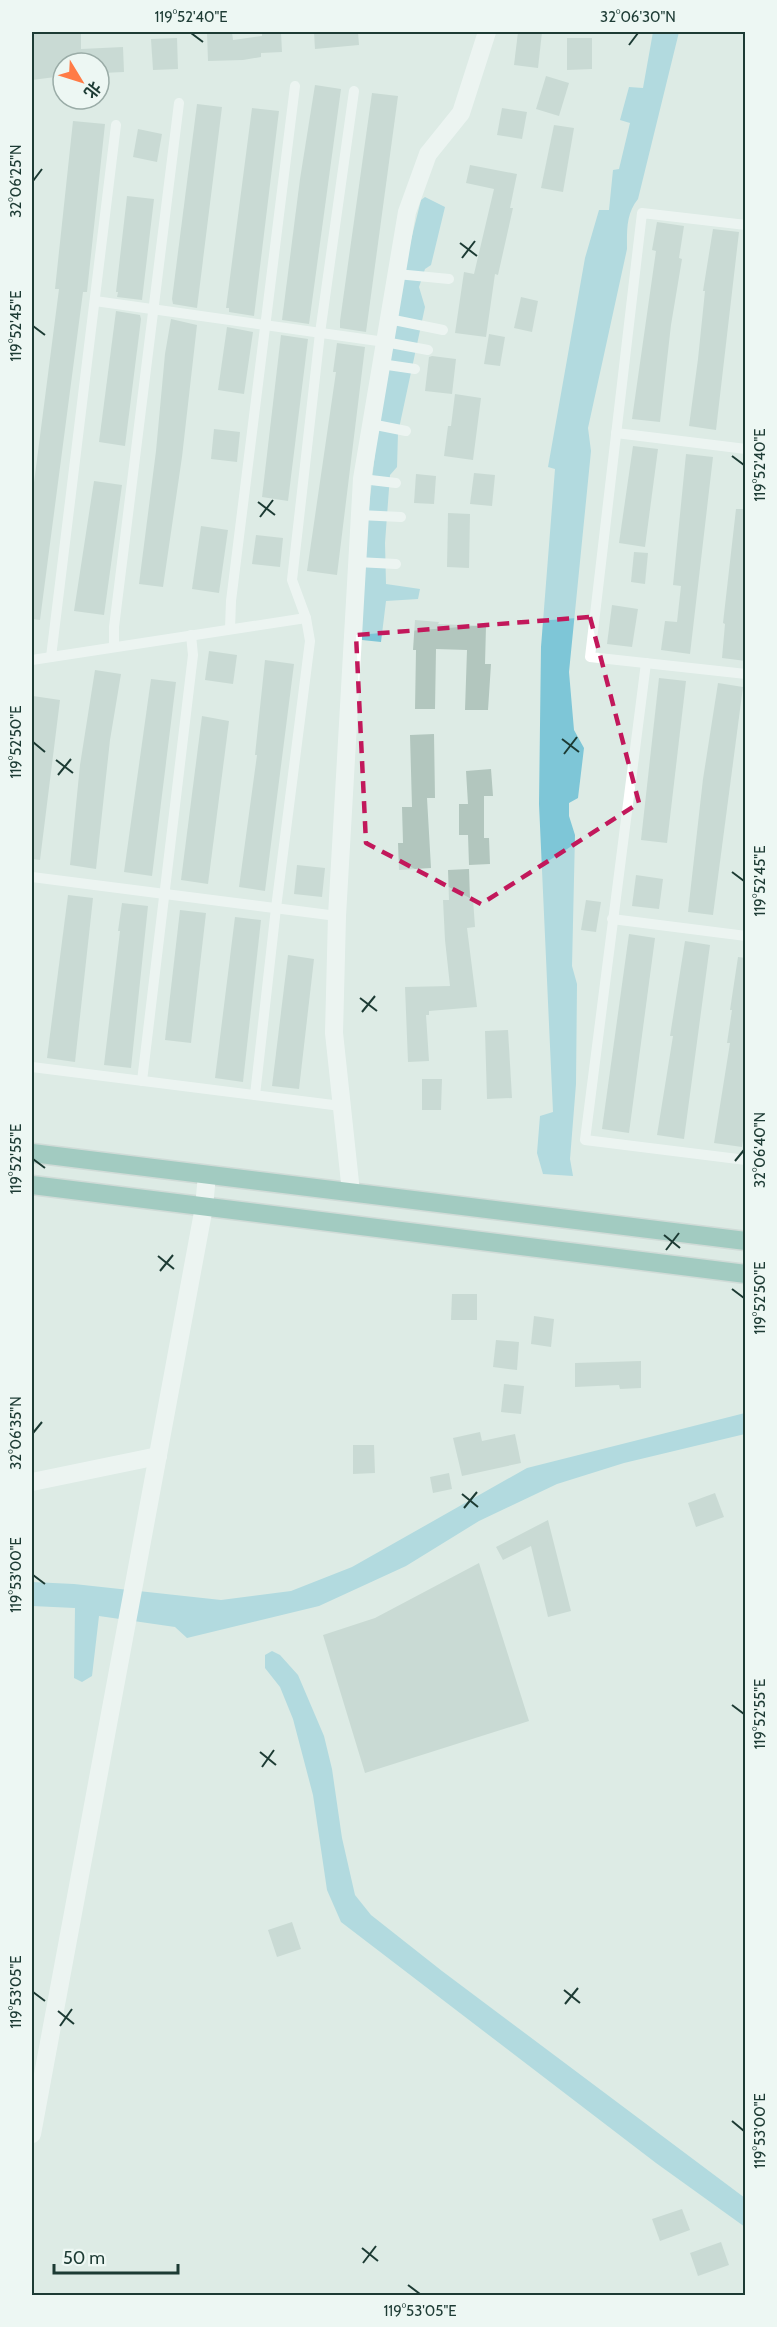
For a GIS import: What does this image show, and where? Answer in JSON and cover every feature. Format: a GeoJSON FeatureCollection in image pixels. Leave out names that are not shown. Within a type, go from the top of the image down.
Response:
{"type":"FeatureCollection","features":[{"type":"Feature","properties":{"kind":"main road"},"geometry":{"type":"LineString","coordinates":[[32,1153],[746,1241]]}},
{"type":"Feature","properties":{"kind":"main road"},"geometry":{"type":"LineString","coordinates":[[32,1185],[746,1274]]}},
{"type":"Feature","properties":{"kind":"street"},"geometry":{"type":"LineString","coordinates":[[351,1192],[334,1033],[338,915],[362,479],[407,212],[428,154],[461,113],[487,32]]}},
{"type":"Feature","properties":{"kind":"street"},"geometry":{"type":"LineString","coordinates":[[32,2134],[204,1207],[207,1175]]}},
{"type":"Feature","properties":{"kind":"street"},"geometry":{"type":"LineString","coordinates":[[32,1482],[158,1456]]}},
{"type":"Feature","properties":{"kind":"lane"},"geometry":{"type":"LineString","coordinates":[[230,629],[231,602],[295,86]]}},
{"type":"Feature","properties":{"kind":"lane"},"geometry":{"type":"LineString","coordinates":[[255,1095],[310,641],[306,618],[292,580],[321,333],[354,91]]}},
{"type":"Feature","properties":{"kind":"lane"},"geometry":{"type":"LineString","coordinates":[[114,647],[114,627],[179,103]]}},
{"type":"Feature","properties":{"kind":"lane"},"geometry":{"type":"LineString","coordinates":[[51,657],[116,125]]}},
{"type":"Feature","properties":{"kind":"lane"},"geometry":{"type":"LineString","coordinates":[[746,225],[642,213],[590,657],[746,674]]}},
{"type":"Feature","properties":{"kind":"lane"},"geometry":{"type":"LineString","coordinates":[[397,274],[449,279]]}},
{"type":"Feature","properties":{"kind":"lane"},"geometry":{"type":"LineString","coordinates":[[95,301],[428,350]]}},
{"type":"Feature","properties":{"kind":"lane"},"geometry":{"type":"LineString","coordinates":[[389,319],[443,330]]}},
{"type":"Feature","properties":{"kind":"lane"},"geometry":{"type":"LineString","coordinates":[[381,364],[415,369]]}},
{"type":"Feature","properties":{"kind":"lane"},"geometry":{"type":"LineString","coordinates":[[371,424],[406,431]]}},
{"type":"Feature","properties":{"kind":"lane"},"geometry":{"type":"LineString","coordinates":[[616,433],[746,449]]}},
{"type":"Feature","properties":{"kind":"lane"},"geometry":{"type":"LineString","coordinates":[[362,479],[396,483]]}},
{"type":"Feature","properties":{"kind":"lane"},"geometry":{"type":"LineString","coordinates":[[359,515],[401,517]]}},
{"type":"Feature","properties":{"kind":"lane"},"geometry":{"type":"LineString","coordinates":[[357,562],[396,564]]}},
{"type":"Feature","properties":{"kind":"lane"},"geometry":{"type":"LineString","coordinates":[[32,660],[306,618]]}},
{"type":"Feature","properties":{"kind":"lane"},"geometry":{"type":"LineString","coordinates":[[142,1081],[193,655],[191,635]]}},
{"type":"Feature","properties":{"kind":"lane"},"geometry":{"type":"LineString","coordinates":[[646,663],[585,1140],[746,1160]]}},
{"type":"Feature","properties":{"kind":"lane"},"geometry":{"type":"LineString","coordinates":[[32,877],[338,915]]}},
{"type":"Feature","properties":{"kind":"lane"},"geometry":{"type":"LineString","coordinates":[[612,920],[746,936]]}},
{"type":"Feature","properties":{"kind":"lane"},"geometry":{"type":"LineString","coordinates":[[32,1067],[341,1106]]}},
{"type":"Feature","properties":{"kind":"highlighted area"},"geometry":{"type":"Polygon","coordinates":[[[590,617],[639,803],[481,904],[366,843],[356,635],[590,617]]]}},
{"type":"Feature","properties":{"kind":"water"},"geometry":{"type":"Polygon","coordinates":[[[653,32],[679,32],[638,199],[629,216],[627,249],[588,428],[591,451],[569,672],[574,730],[584,748],[578,798],[569,803],[569,816],[575,835],[572,966],[577,984],[576,1084],[570,1159],[573,1176],[543,1174],[537,1153],[540,1116],[553,1112],[539,804],[541,647],[555,469],[548,467],[585,258],[599,210],[609,210],[613,170],[619,169],[630,123],[620,120],[629,87],[643,88],[653,32]]]}},
{"type":"Feature","properties":{"kind":"water"},"geometry":{"type":"Polygon","coordinates":[[[425,197],[445,207],[431,265],[425,269],[419,287],[425,307],[398,433],[397,467],[390,475],[385,543],[386,584],[420,589],[418,599],[386,601],[381,642],[362,640],[362,571],[376,444],[406,260],[421,200],[425,197]]]}},
{"type":"Feature","properties":{"kind":"water"},"geometry":{"type":"Polygon","coordinates":[[[745,1413],[745,1434],[624,1463],[557,1484],[479,1521],[406,1566],[319,1606],[187,1638],[175,1627],[99,1616],[92,1676],[82,1682],[74,1678],[75,1608],[32,1606],[32,1582],[74,1584],[221,1600],[291,1591],[352,1567],[527,1468],[745,1413]]]}},
{"type":"Feature","properties":{"kind":"water"},"geometry":{"type":"Polygon","coordinates":[[[272,1651],[280,1655],[298,1675],[324,1736],[332,1769],[342,1838],[355,1895],[371,1915],[442,1971],[745,2198],[745,2227],[656,2163],[341,1922],[327,1890],[313,1795],[293,1719],[280,1687],[265,1668],[265,1655],[272,1651]]]}},
{"type":"Feature","properties":{"kind":"building"},"geometry":{"type":"Polygon","coordinates":[[[32,32],[81,32],[81,49],[123,47],[124,72],[111,73],[111,51],[51,51],[51,78],[32,80],[32,32]]]}},
{"type":"Feature","properties":{"kind":"building"},"geometry":{"type":"Polygon","coordinates":[[[207,32],[232,32],[233,40],[262,36],[262,32],[281,32],[282,52],[261,53],[261,57],[243,60],[208,61],[207,32]]]}},
{"type":"Feature","properties":{"kind":"building"},"geometry":{"type":"Polygon","coordinates":[[[314,32],[358,32],[359,45],[315,49],[314,32]]]}},
{"type":"Feature","properties":{"kind":"building"},"geometry":{"type":"Polygon","coordinates":[[[518,32],[542,32],[538,68],[514,65],[518,32]]]}},
{"type":"Feature","properties":{"kind":"building"},"geometry":{"type":"Polygon","coordinates":[[[177,38],[178,69],[153,70],[151,39],[177,38]]]}},
{"type":"Feature","properties":{"kind":"building"},"geometry":{"type":"Polygon","coordinates":[[[567,38],[592,38],[592,69],[567,70],[567,38]]]}},
{"type":"Feature","properties":{"kind":"building"},"geometry":{"type":"Polygon","coordinates":[[[546,76],[569,83],[559,116],[536,109],[546,76]]]}},
{"type":"Feature","properties":{"kind":"building"},"geometry":{"type":"Polygon","coordinates":[[[315,85],[341,89],[309,324],[282,320],[315,85]]]}},
{"type":"Feature","properties":{"kind":"building"},"geometry":{"type":"Polygon","coordinates":[[[372,93],[398,96],[366,332],[340,328],[340,321],[372,93]]]}},
{"type":"Feature","properties":{"kind":"building"},"geometry":{"type":"Polygon","coordinates":[[[197,104],[222,107],[197,308],[173,304],[172,299],[197,104]]]}},
{"type":"Feature","properties":{"kind":"building"},"geometry":{"type":"Polygon","coordinates":[[[252,108],[279,111],[254,316],[229,312],[229,308],[226,308],[252,108]]]}},
{"type":"Feature","properties":{"kind":"building"},"geometry":{"type":"Polygon","coordinates":[[[502,108],[527,112],[522,139],[497,135],[502,108]]]}},
{"type":"Feature","properties":{"kind":"building"},"geometry":{"type":"Polygon","coordinates":[[[73,121],[105,124],[87,292],[83,292],[40,620],[32,619],[32,498],[59,289],[55,289],[73,121]]]}},
{"type":"Feature","properties":{"kind":"building"},"geometry":{"type":"Polygon","coordinates":[[[554,125],[574,128],[563,192],[541,188],[554,125]]]}},
{"type":"Feature","properties":{"kind":"building"},"geometry":{"type":"Polygon","coordinates":[[[138,129],[162,134],[157,162],[133,157],[138,129]]]}},
{"type":"Feature","properties":{"kind":"building"},"geometry":{"type":"Polygon","coordinates":[[[470,165],[517,174],[510,208],[513,208],[498,275],[495,274],[486,337],[455,333],[464,272],[474,274],[494,189],[466,183],[470,165]]]}},
{"type":"Feature","properties":{"kind":"building"},"geometry":{"type":"Polygon","coordinates":[[[127,196],[154,199],[142,300],[117,297],[118,292],[116,292],[127,196]]]}},
{"type":"Feature","properties":{"kind":"building"},"geometry":{"type":"Polygon","coordinates":[[[657,222],[684,226],[679,258],[682,259],[671,325],[660,422],[632,419],[656,251],[652,250],[657,222]]]}},
{"type":"Feature","properties":{"kind":"building"},"geometry":{"type":"Polygon","coordinates":[[[713,229],[739,232],[716,430],[689,426],[698,359],[705,291],[703,291],[713,229]]]}},
{"type":"Feature","properties":{"kind":"building"},"geometry":{"type":"Polygon","coordinates":[[[521,297],[538,301],[532,332],[514,328],[521,297]]]}},
{"type":"Feature","properties":{"kind":"building"},"geometry":{"type":"Polygon","coordinates":[[[116,311],[140,315],[141,319],[125,446],[99,442],[116,311]]]}},
{"type":"Feature","properties":{"kind":"building"},"geometry":{"type":"Polygon","coordinates":[[[171,319],[197,325],[182,457],[163,587],[139,584],[171,319]]]}},
{"type":"Feature","properties":{"kind":"building"},"geometry":{"type":"Polygon","coordinates":[[[227,327],[253,332],[244,394],[218,390],[227,327]]]}},
{"type":"Feature","properties":{"kind":"building"},"geometry":{"type":"Polygon","coordinates":[[[489,334],[505,337],[500,366],[484,364],[489,334]]]}},
{"type":"Feature","properties":{"kind":"building"},"geometry":{"type":"Polygon","coordinates":[[[281,335],[308,339],[288,501],[262,497],[281,335]]]}},
{"type":"Feature","properties":{"kind":"building"},"geometry":{"type":"Polygon","coordinates":[[[337,343],[365,347],[337,575],[307,571],[336,372],[333,372],[337,343]]]}},
{"type":"Feature","properties":{"kind":"building"},"geometry":{"type":"Polygon","coordinates":[[[429,357],[456,359],[452,394],[425,391],[429,357]]]}},
{"type":"Feature","properties":{"kind":"building"},"geometry":{"type":"Polygon","coordinates":[[[455,394],[481,398],[473,460],[444,456],[455,394]]]}},
{"type":"Feature","properties":{"kind":"building"},"geometry":{"type":"Polygon","coordinates":[[[214,429],[240,432],[237,462],[211,459],[214,429]]]}},
{"type":"Feature","properties":{"kind":"building"},"geometry":{"type":"Polygon","coordinates":[[[633,446],[658,449],[645,547],[619,543],[633,446]]]}},
{"type":"Feature","properties":{"kind":"building"},"geometry":{"type":"Polygon","coordinates":[[[686,454],[713,457],[690,654],[661,650],[665,621],[677,622],[681,586],[673,585],[686,454]]]}},
{"type":"Feature","properties":{"kind":"building"},"geometry":{"type":"Polygon","coordinates":[[[474,473],[495,475],[492,506],[470,504],[474,473]]]}},
{"type":"Feature","properties":{"kind":"building"},"geometry":{"type":"Polygon","coordinates":[[[416,474],[436,476],[434,504],[414,503],[416,474]]]}},
{"type":"Feature","properties":{"kind":"building"},"geometry":{"type":"Polygon","coordinates":[[[94,481],[122,485],[104,615],[74,611],[94,481]]]}},
{"type":"Feature","properties":{"kind":"building"},"geometry":{"type":"Polygon","coordinates":[[[736,509],[746,509],[746,661],[722,658],[725,624],[723,623],[736,509]]]}},
{"type":"Feature","properties":{"kind":"building"},"geometry":{"type":"Polygon","coordinates":[[[448,513],[470,514],[469,568],[447,567],[448,513]]]}},
{"type":"Feature","properties":{"kind":"building"},"geometry":{"type":"Polygon","coordinates":[[[201,526],[228,530],[219,593],[192,589],[201,526]]]}},
{"type":"Feature","properties":{"kind":"building"},"geometry":{"type":"Polygon","coordinates":[[[256,535],[283,538],[280,567],[252,564],[256,535]]]}},
{"type":"Feature","properties":{"kind":"building"},"geometry":{"type":"Polygon","coordinates":[[[634,552],[648,553],[645,584],[631,582],[634,552]]]}},
{"type":"Feature","properties":{"kind":"building"},"geometry":{"type":"Polygon","coordinates":[[[612,605],[638,609],[632,647],[607,644],[612,605]]]}},
{"type":"Feature","properties":{"kind":"building"},"geometry":{"type":"Polygon","coordinates":[[[415,620],[439,622],[438,624],[486,626],[485,664],[491,664],[488,710],[465,710],[467,650],[436,649],[435,709],[415,709],[416,650],[413,650],[415,620]]]}},
{"type":"Feature","properties":{"kind":"building"},"geometry":{"type":"Polygon","coordinates":[[[209,651],[237,655],[233,684],[205,680],[209,651]]]}},
{"type":"Feature","properties":{"kind":"building"},"geometry":{"type":"Polygon","coordinates":[[[265,660],[294,664],[265,891],[239,887],[257,755],[255,755],[265,660]]]}},
{"type":"Feature","properties":{"kind":"building"},"geometry":{"type":"Polygon","coordinates":[[[95,670],[121,674],[110,740],[96,869],[70,865],[80,765],[95,670]]]}},
{"type":"Feature","properties":{"kind":"building"},"geometry":{"type":"Polygon","coordinates":[[[659,678],[686,681],[667,843],[641,840],[659,678]]]}},
{"type":"Feature","properties":{"kind":"building"},"geometry":{"type":"Polygon","coordinates":[[[151,679],[176,682],[152,876],[124,872],[151,679]]]}},
{"type":"Feature","properties":{"kind":"building"},"geometry":{"type":"Polygon","coordinates":[[[718,683],[743,687],[713,915],[688,912],[703,779],[718,683]]]}},
{"type":"Feature","properties":{"kind":"building"},"geometry":{"type":"Polygon","coordinates":[[[33,696],[60,700],[40,860],[32,859],[33,696]]]}},
{"type":"Feature","properties":{"kind":"building"},"geometry":{"type":"Polygon","coordinates":[[[202,716],[229,721],[208,884],[181,880],[202,716]]]}},
{"type":"Feature","properties":{"kind":"building"},"geometry":{"type":"Polygon","coordinates":[[[434,734],[435,798],[427,798],[431,868],[399,870],[398,843],[403,843],[402,807],[412,807],[410,735],[434,734]]]}},
{"type":"Feature","properties":{"kind":"building"},"geometry":{"type":"Polygon","coordinates":[[[491,769],[493,796],[484,796],[484,838],[489,838],[490,864],[469,865],[468,835],[459,835],[459,804],[468,804],[466,771],[491,769]]]}},
{"type":"Feature","properties":{"kind":"building"},"geometry":{"type":"Polygon","coordinates":[[[297,865],[325,868],[322,897],[294,894],[297,865]]]}},
{"type":"Feature","properties":{"kind":"building"},"geometry":{"type":"Polygon","coordinates":[[[469,869],[470,899],[473,899],[475,927],[467,928],[477,1007],[429,1011],[429,1015],[426,1015],[429,1061],[408,1062],[405,987],[450,986],[443,900],[449,900],[448,870],[469,869]]]}},
{"type":"Feature","properties":{"kind":"building"},"geometry":{"type":"Polygon","coordinates":[[[636,875],[663,879],[659,909],[632,906],[636,875]]]}},
{"type":"Feature","properties":{"kind":"building"},"geometry":{"type":"Polygon","coordinates":[[[68,895],[93,898],[75,1062],[47,1058],[68,895]]]}},
{"type":"Feature","properties":{"kind":"building"},"geometry":{"type":"Polygon","coordinates":[[[586,900],[601,902],[596,932],[581,930],[586,900]]]}},
{"type":"Feature","properties":{"kind":"building"},"geometry":{"type":"Polygon","coordinates":[[[122,903],[148,906],[131,1068],[104,1065],[122,903]]]}},
{"type":"Feature","properties":{"kind":"building"},"geometry":{"type":"Polygon","coordinates":[[[180,910],[206,913],[191,1043],[165,1040],[180,910]]]}},
{"type":"Feature","properties":{"kind":"building"},"geometry":{"type":"Polygon","coordinates":[[[235,917],[261,920],[243,1082],[215,1078],[235,917]]]}},
{"type":"Feature","properties":{"kind":"building"},"geometry":{"type":"Polygon","coordinates":[[[629,934],[655,938],[629,1133],[602,1129],[629,934]]]}},
{"type":"Feature","properties":{"kind":"building"},"geometry":{"type":"Polygon","coordinates":[[[685,941],[710,945],[684,1139],[657,1135],[685,941]]]}},
{"type":"Feature","properties":{"kind":"building"},"geometry":{"type":"Polygon","coordinates":[[[288,955],[314,959],[299,1089],[272,1086],[288,955]]]}},
{"type":"Feature","properties":{"kind":"building"},"geometry":{"type":"Polygon","coordinates":[[[738,957],[746,958],[746,1121],[742,1147],[714,1143],[730,1043],[727,1043],[732,1010],[730,1010],[738,957]]]}},
{"type":"Feature","properties":{"kind":"building"},"geometry":{"type":"Polygon","coordinates":[[[508,1030],[512,1098],[487,1099],[485,1031],[508,1030]]]}},
{"type":"Feature","properties":{"kind":"building"},"geometry":{"type":"Polygon","coordinates":[[[422,1079],[442,1079],[441,1110],[422,1110],[422,1079]]]}},
{"type":"Feature","properties":{"kind":"building"},"geometry":{"type":"Polygon","coordinates":[[[452,1294],[477,1294],[477,1320],[451,1320],[452,1294]]]}},
{"type":"Feature","properties":{"kind":"building"},"geometry":{"type":"Polygon","coordinates":[[[534,1316],[554,1319],[551,1347],[531,1344],[534,1316]]]}},
{"type":"Feature","properties":{"kind":"building"},"geometry":{"type":"Polygon","coordinates":[[[496,1340],[519,1342],[517,1370],[493,1367],[496,1340]]]}},
{"type":"Feature","properties":{"kind":"building"},"geometry":{"type":"Polygon","coordinates":[[[641,1361],[641,1388],[620,1389],[619,1385],[575,1387],[575,1363],[641,1361]]]}},
{"type":"Feature","properties":{"kind":"building"},"geometry":{"type":"Polygon","coordinates":[[[504,1384],[524,1386],[521,1414],[501,1412],[504,1384]]]}},
{"type":"Feature","properties":{"kind":"building"},"geometry":{"type":"Polygon","coordinates":[[[480,1432],[482,1441],[515,1434],[521,1463],[462,1476],[453,1438],[480,1432]]]}},
{"type":"Feature","properties":{"kind":"building"},"geometry":{"type":"Polygon","coordinates":[[[353,1445],[374,1445],[375,1473],[353,1474],[353,1445]]]}},
{"type":"Feature","properties":{"kind":"building"},"geometry":{"type":"Polygon","coordinates":[[[449,1473],[452,1489],[433,1493],[430,1477],[449,1473]]]}},
{"type":"Feature","properties":{"kind":"building"},"geometry":{"type":"Polygon","coordinates":[[[715,1493],[724,1517],[696,1527],[688,1503],[715,1493]]]}},
{"type":"Feature","properties":{"kind":"building"},"geometry":{"type":"Polygon","coordinates":[[[548,1520],[571,1611],[548,1617],[531,1546],[503,1560],[496,1547],[548,1520]]]}},
{"type":"Feature","properties":{"kind":"building"},"geometry":{"type":"Polygon","coordinates":[[[479,1563],[529,1721],[365,1773],[323,1635],[375,1618],[479,1563]]]}},
{"type":"Feature","properties":{"kind":"building"},"geometry":{"type":"Polygon","coordinates":[[[292,1922],[301,1949],[277,1957],[268,1930],[292,1922]]]}},
{"type":"Feature","properties":{"kind":"building"},"geometry":{"type":"Polygon","coordinates":[[[682,2209],[690,2230],[660,2241],[652,2219],[682,2209]]]}},
{"type":"Feature","properties":{"kind":"building"},"geometry":{"type":"Polygon","coordinates":[[[721,2242],[729,2265],[698,2276],[690,2253],[721,2242]]]}}]}
